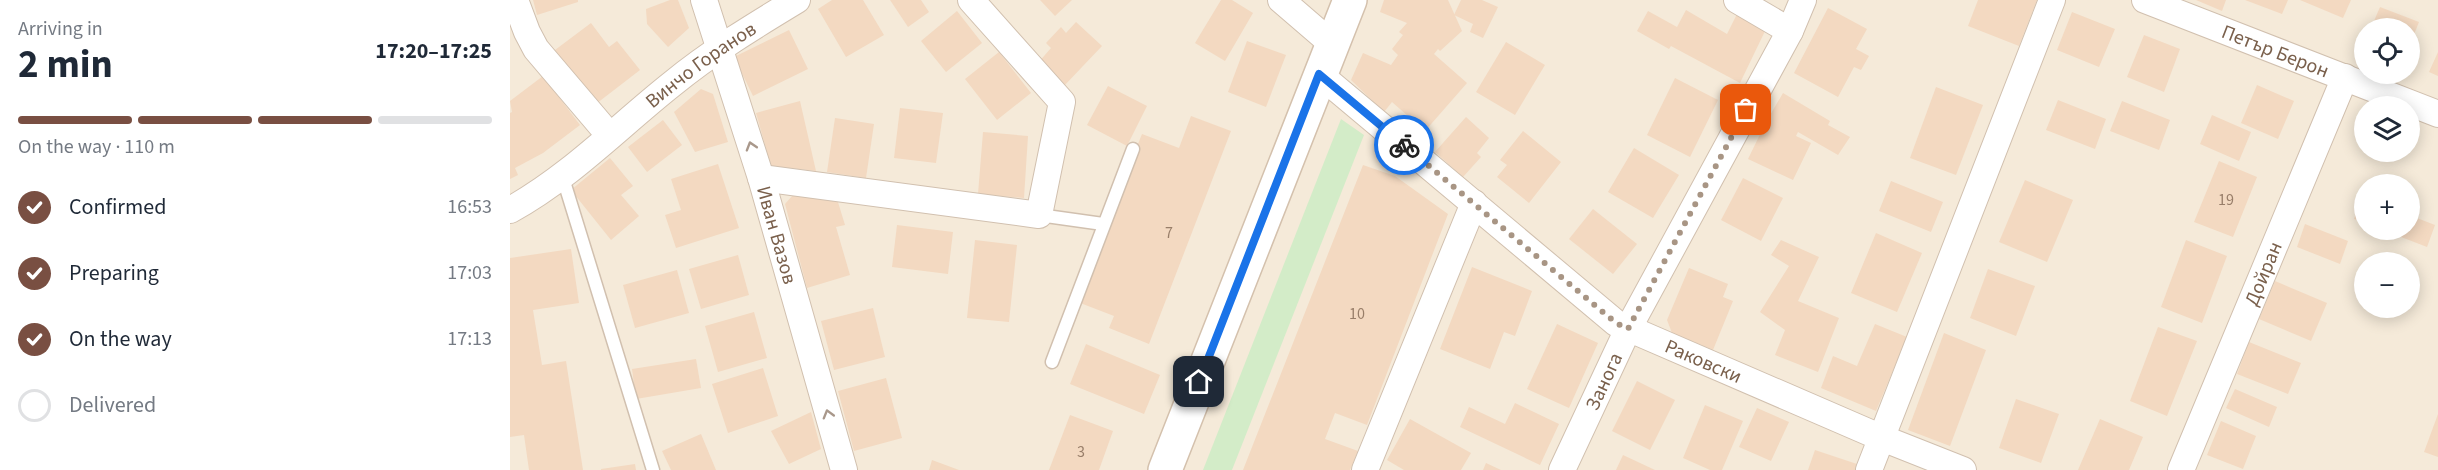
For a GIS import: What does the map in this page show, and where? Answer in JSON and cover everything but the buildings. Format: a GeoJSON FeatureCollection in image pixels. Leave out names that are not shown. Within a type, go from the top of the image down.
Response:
{"type":"FeatureCollection","features":[{"type":"Feature","properties":{"kind":"main road"},"geometry":{"type":"LineString","coordinates":[[1165,470],[1331,43],[1350,0]]}},
{"type":"Feature","properties":{"kind":"street"},"geometry":{"type":"LineString","coordinates":[[515,0],[536,49],[610,136]]}},
{"type":"Feature","properties":{"kind":"street","name":"Иван Вазов"},"geometry":{"type":"LineString","coordinates":[[704,0],[761,178],[844,470]]}},
{"type":"Feature","properties":{"kind":"street","name":"Винчо Горанов"},"geometry":{"type":"LineString","coordinates":[[510,210],[528,201],[562,175],[720,46],[797,0]]}},
{"type":"Feature","properties":{"kind":"street"},"geometry":{"type":"LineString","coordinates":[[761,178],[1040,215],[1062,102],[971,0]]}},
{"type":"Feature","properties":{"kind":"street"},"geometry":{"type":"LineString","coordinates":[[1281,0],[1331,43]]}},
{"type":"Feature","properties":{"kind":"street"},"geometry":{"type":"LineString","coordinates":[[1737,0],[1790,31]]}},
{"type":"Feature","properties":{"kind":"street","name":"Занога"},"geometry":{"type":"LineString","coordinates":[[1562,470],[1628,329],[1790,31],[1803,0]]}},
{"type":"Feature","properties":{"kind":"street"},"geometry":{"type":"LineString","coordinates":[[1869,470],[2052,0]]}},
{"type":"Feature","properties":{"kind":"street","name":"Петър Берон"},"geometry":{"type":"LineString","coordinates":[[2145,0],[2438,114]]}},
{"type":"Feature","properties":{"kind":"street","name":"Раковски"},"geometry":{"type":"LineString","coordinates":[[1319,74],[1616,323],[1882,438],[1963,470]]}},
{"type":"Feature","properties":{"kind":"street","name":"Дойран"},"geometry":{"type":"LineString","coordinates":[[2181,470],[2345,77]]}},
{"type":"Feature","properties":{"kind":"street"},"geometry":{"type":"LineString","coordinates":[[1365,470],[1474,203]]}},
{"type":"Feature","properties":{"kind":"lane"},"geometry":{"type":"LineString","coordinates":[[1052,362],[1133,149]]}},
{"type":"Feature","properties":{"kind":"lane"},"geometry":{"type":"LineString","coordinates":[[562,175],[653,470]]}},
{"type":"Feature","properties":{"kind":"lane"},"geometry":{"type":"LineString","coordinates":[[1040,215],[1104,224]]}},
{"type":"Feature","properties":{"kind":"shaded area"},"geometry":{"type":"Polygon","coordinates":[[[510,0],[2438,0],[2438,470],[510,470],[510,0]]]}},
{"type":"Feature","properties":{"kind":"green space"},"geometry":{"type":"Polygon","coordinates":[[[1341,119],[1364,135],[1232,470],[1203,470],[1341,119]]]}},
{"type":"Feature","properties":{"kind":"way so far"},"geometry":{"type":"LineString","coordinates":[[1404,145],[1616,323],[1628,329],[1746,110]]}},
{"type":"Feature","properties":{"kind":"route"},"geometry":{"type":"LineString","coordinates":[[1199,382],[1319,74],[1404,145]]}}]}
